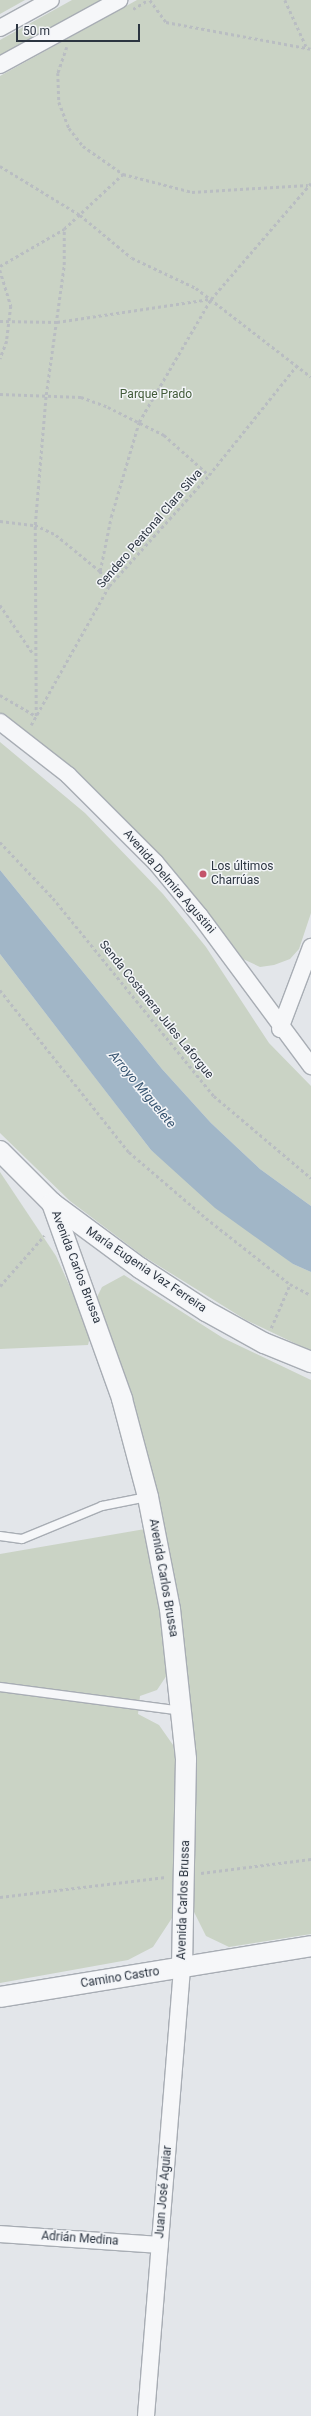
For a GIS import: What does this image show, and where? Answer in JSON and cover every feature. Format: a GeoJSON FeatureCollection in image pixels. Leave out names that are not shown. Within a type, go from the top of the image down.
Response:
{"type":"FeatureCollection","features":[{"type":"Feature","properties":{"kind":"street"},"geometry":{"type":"LineString","coordinates":[[0,28],[51,0]]}},
{"type":"Feature","properties":{"kind":"street"},"geometry":{"type":"LineString","coordinates":[[0,65],[119,0]]}},
{"type":"Feature","properties":{"kind":"street","name":"Avenida Delmira Agustini"},"geometry":{"type":"LineString","coordinates":[[0,722],[23,738],[94,800],[156,863],[200,916],[280,1029],[311,1066]]}},
{"type":"Feature","properties":{"kind":"street"},"geometry":{"type":"LineString","coordinates":[[280,1029],[311,947]]}},
{"type":"Feature","properties":{"kind":"street","name":"María Eugenia Vaz Ferreira"},"geometry":{"type":"LineString","coordinates":[[0,1150],[56,1211],[140,1268],[264,1343],[311,1362]]}},
{"type":"Feature","properties":{"kind":"street","name":"Avenida Carlos Brussa"},"geometry":{"type":"LineString","coordinates":[[56,1211],[110,1357],[148,1497],[170,1609],[182,1711],[187,1807],[182,1968]]}},
{"type":"Feature","properties":{"kind":"street","name":"Camino Castro"},"geometry":{"type":"LineString","coordinates":[[0,1996],[182,1968],[311,1946]]}},
{"type":"Feature","properties":{"kind":"street","name":"Juan José Aguiar"},"geometry":{"type":"LineString","coordinates":[[146,2416],[182,1968]]}},
{"type":"Feature","properties":{"kind":"street","name":"Adrián Medina"},"geometry":{"type":"LineString","coordinates":[[0,2234],[160,2245]]}},
{"type":"Feature","properties":{"kind":"lane"},"geometry":{"type":"LineString","coordinates":[[0,1536],[22,1539],[102,1506],[148,1497]]}},
{"type":"Feature","properties":{"kind":"lane"},"geometry":{"type":"LineString","coordinates":[[0,1687],[182,1711]]}},
{"type":"Feature","properties":{"kind":"path"},"geometry":{"type":"LineString","coordinates":[[150,0],[166,22],[309,49]]}},
{"type":"Feature","properties":{"kind":"path"},"geometry":{"type":"LineString","coordinates":[[285,0],[309,49]]}},
{"type":"Feature","properties":{"kind":"path"},"geometry":{"type":"LineString","coordinates":[[68,45],[58,73],[59,102],[69,128],[83,146],[123,174],[192,192],[310,184]]}},
{"type":"Feature","properties":{"kind":"path"},"geometry":{"type":"LineString","coordinates":[[0,166],[80,215],[132,258],[211,299],[311,377]]}},
{"type":"Feature","properties":{"kind":"path"},"geometry":{"type":"LineString","coordinates":[[0,266],[64,229],[123,174]]}},
{"type":"Feature","properties":{"kind":"path"},"geometry":{"type":"LineString","coordinates":[[100,571],[111,517],[140,422],[211,299],[310,184]]}},
{"type":"Feature","properties":{"kind":"path"},"geometry":{"type":"LineString","coordinates":[[36,716],[34,656],[35,525],[46,394],[57,322],[64,229]]}},
{"type":"Feature","properties":{"kind":"path"},"geometry":{"type":"LineString","coordinates":[[0,270],[10,306],[9,322],[0,359]]}},
{"type":"Feature","properties":{"kind":"path"},"geometry":{"type":"LineString","coordinates":[[0,321],[57,322],[211,299]]}},
{"type":"Feature","properties":{"kind":"path","name":"Sendero Peatonal Clara Silva"},"geometry":{"type":"LineString","coordinates":[[23,738],[109,586],[209,475],[297,365]]}},
{"type":"Feature","properties":{"kind":"path"},"geometry":{"type":"LineString","coordinates":[[0,394],[46,394],[81,397],[140,422],[164,435],[209,475]]}},
{"type":"Feature","properties":{"kind":"path"},"geometry":{"type":"LineString","coordinates":[[0,521],[35,525],[78,550],[100,571],[109,586]]}},
{"type":"Feature","properties":{"kind":"path"},"geometry":{"type":"LineString","coordinates":[[0,605],[34,656]]}},
{"type":"Feature","properties":{"kind":"path"},"geometry":{"type":"LineString","coordinates":[[0,695],[36,716]]}},
{"type":"Feature","properties":{"kind":"path","name":"Senda Costanera Jules Laforgue"},"geometry":{"type":"LineString","coordinates":[[0,842],[53,898],[214,1096],[311,1178]]}},
{"type":"Feature","properties":{"kind":"path"},"geometry":{"type":"LineString","coordinates":[[0,990],[129,1152],[290,1284],[311,1295]]}},
{"type":"Feature","properties":{"kind":"path"},"geometry":{"type":"LineString","coordinates":[[0,1286],[56,1211]]}},
{"type":"Feature","properties":{"kind":"path"},"geometry":{"type":"LineString","coordinates":[[264,1343],[290,1284]]}},
{"type":"Feature","properties":{"kind":"path"},"geometry":{"type":"LineString","coordinates":[[0,1897],[311,1858]]}},
{"type":"Feature","properties":{"kind":"green space"},"geometry":{"type":"Polygon","coordinates":[[[0,0],[25,0],[0,14],[0,0]]]}},
{"type":"Feature","properties":{"kind":"green space"},"geometry":{"type":"Polygon","coordinates":[[[72,0],[102,0],[0,57],[0,40],[72,0]]]}},
{"type":"Feature","properties":{"kind":"green space","name":"Parque Prado"},"geometry":{"type":"Polygon","coordinates":[[[137,0],[311,0],[311,913],[299,949],[290,959],[274,965],[260,967],[243,959],[159,856],[118,814],[0,713],[0,76],[137,0]]]}},
{"type":"Feature","properties":{"kind":"green space"},"geometry":{"type":"Polygon","coordinates":[[[0,742],[85,813],[163,894],[206,947],[269,1043],[311,1086],[311,1206],[260,1169],[211,1123],[162,1069],[0,870],[0,742]]]}},
{"type":"Feature","properties":{"kind":"green space"},"geometry":{"type":"Polygon","coordinates":[[[0,954],[151,1150],[293,1264],[311,1272],[311,1351],[246,1320],[143,1256],[70,1201],[0,1133],[0,954]]]}},
{"type":"Feature","properties":{"kind":"green space"},"geometry":{"type":"Polygon","coordinates":[[[0,1172],[56,1256],[91,1333],[88,1345],[0,1349],[0,1172]]]}},
{"type":"Feature","properties":{"kind":"green space"},"geometry":{"type":"Polygon","coordinates":[[[124,1275],[223,1338],[311,1380],[311,1934],[229,1947],[206,1936],[192,1908],[190,1713],[96,1299],[102,1287],[124,1275]]]}},
{"type":"Feature","properties":{"kind":"green space"},"geometry":{"type":"Polygon","coordinates":[[[145,1529],[160,1601],[167,1675],[157,1690],[140,1696],[138,1714],[159,1725],[173,1745],[176,1763],[172,1918],[153,1947],[128,1960],[0,1983],[0,1554],[145,1529]]]}},
{"type":"Feature","properties":{"kind":"water","name":"Arroyo Miguelete"},"geometry":{"type":"Polygon","coordinates":[[[0,870],[162,1069],[211,1123],[260,1169],[311,1206],[311,1272],[293,1264],[215,1208],[151,1150],[0,954],[0,870]]]}},
{"type":"Feature","properties":{"kind":"place","name":"Los últimos Charrúas"},"geometry":{"type":"Point","coordinates":[203,874]}}]}
